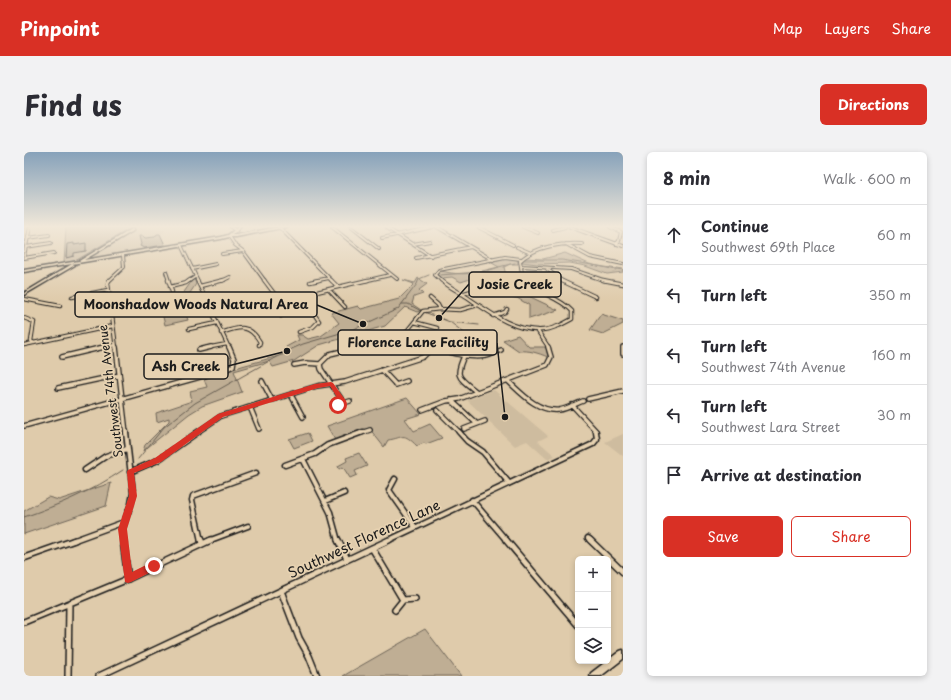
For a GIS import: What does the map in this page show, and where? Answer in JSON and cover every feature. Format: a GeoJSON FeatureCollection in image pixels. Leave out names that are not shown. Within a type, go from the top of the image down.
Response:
{"type":"FeatureCollection","features":[{"type":"Feature","properties":{"kind":"main road"},"geometry":{"type":"LineString","coordinates":[[24,294],[95,251]]}},
{"type":"Feature","properties":{"kind":"main road"},"geometry":{"type":"LineString","coordinates":[[24,271],[143,251]]}},
{"type":"Feature","properties":{"kind":"main road"},"geometry":{"type":"LineString","coordinates":[[88,255],[88,259],[94,260]]}},
{"type":"Feature","properties":{"kind":"main road"},"geometry":{"type":"LineString","coordinates":[[48,267],[62,267],[64,270]]}},
{"type":"Feature","properties":{"kind":"main road"},"geometry":{"type":"LineString","coordinates":[[611,661],[623,654]]}},
{"type":"Feature","properties":{"kind":"main road"},"geometry":{"type":"LineString","coordinates":[[594,676],[607,664]]}},
{"type":"Feature","properties":{"kind":"street"},"geometry":{"type":"LineString","coordinates":[[24,426],[226,370],[234,366],[234,359],[184,251]]}},
{"type":"Feature","properties":{"kind":"street"},"geometry":{"type":"LineString","coordinates":[[222,254],[240,251]]}},
{"type":"Feature","properties":{"kind":"street"},"geometry":{"type":"LineString","coordinates":[[243,251],[279,300]]}},
{"type":"Feature","properties":{"kind":"street"},"geometry":{"type":"LineString","coordinates":[[303,251],[338,287]]}},
{"type":"Feature","properties":{"kind":"street"},"geometry":{"type":"LineString","coordinates":[[362,251],[389,272],[390,275],[397,279]]}},
{"type":"Feature","properties":{"kind":"street"},"geometry":{"type":"LineString","coordinates":[[424,251],[431,256]]}},
{"type":"Feature","properties":{"kind":"street"},"geometry":{"type":"LineString","coordinates":[[416,258],[451,251]]}},
{"type":"Feature","properties":{"kind":"street"},"geometry":{"type":"LineString","coordinates":[[479,251],[494,260]]}},
{"type":"Feature","properties":{"kind":"street"},"geometry":{"type":"LineString","coordinates":[[521,259],[523,278],[528,284],[538,291],[558,299],[569,307],[572,311],[572,319],[566,323],[549,329],[537,330],[513,326],[493,316],[436,276],[435,273],[439,270],[505,257],[521,259],[536,251]]}},
{"type":"Feature","properties":{"kind":"street"},"geometry":{"type":"LineString","coordinates":[[580,251],[590,257],[623,264]]}},
{"type":"Feature","properties":{"kind":"street"},"geometry":{"type":"LineString","coordinates":[[24,257],[54,253]]}},
{"type":"Feature","properties":{"kind":"street"},"geometry":{"type":"LineString","coordinates":[[72,297],[108,290],[108,281],[124,266],[123,255]]}},
{"type":"Feature","properties":{"kind":"street"},"geometry":{"type":"LineString","coordinates":[[192,269],[216,264]]}},
{"type":"Feature","properties":{"kind":"street"},"geometry":{"type":"LineString","coordinates":[[521,266],[547,269],[572,269],[604,281],[623,284]]}},
{"type":"Feature","properties":{"kind":"street"},"geometry":{"type":"LineString","coordinates":[[547,269],[560,280],[596,297]]}},
{"type":"Feature","properties":{"kind":"street"},"geometry":{"type":"LineString","coordinates":[[166,272],[172,292]]}},
{"type":"Feature","properties":{"kind":"street"},"geometry":{"type":"LineString","coordinates":[[281,316],[272,304],[279,300],[329,290],[390,275]]}},
{"type":"Feature","properties":{"kind":"street"},"geometry":{"type":"LineString","coordinates":[[170,287],[186,283],[195,277]]}},
{"type":"Feature","properties":{"kind":"street"},"geometry":{"type":"LineString","coordinates":[[200,286],[223,281],[230,277]]}},
{"type":"Feature","properties":{"kind":"street"},"geometry":{"type":"LineString","coordinates":[[310,282],[329,278]]}},
{"type":"Feature","properties":{"kind":"street"},"geometry":{"type":"LineString","coordinates":[[461,294],[482,288]]}},
{"type":"Feature","properties":{"kind":"street","name":"Southwest 74th Avenue"},"geometry":{"type":"LineString","coordinates":[[108,290],[133,496],[122,529],[128,579]]}},
{"type":"Feature","properties":{"kind":"street"},"geometry":{"type":"LineString","coordinates":[[329,290],[345,307]]}},
{"type":"Feature","properties":{"kind":"street"},"geometry":{"type":"LineString","coordinates":[[299,332],[313,327],[318,324],[319,321],[312,310],[314,300],[310,294]]}},
{"type":"Feature","properties":{"kind":"street"},"geometry":{"type":"LineString","coordinates":[[430,298],[438,305],[440,309]]}},
{"type":"Feature","properties":{"kind":"street"},"geometry":{"type":"LineString","coordinates":[[24,299],[60,306]]}},
{"type":"Feature","properties":{"kind":"street"},"geometry":{"type":"LineString","coordinates":[[212,312],[242,305]]}},
{"type":"Feature","properties":{"kind":"street"},"geometry":{"type":"LineString","coordinates":[[294,365],[300,363],[320,364],[330,354],[353,350],[374,341],[393,339],[403,336],[421,312],[440,309],[460,310],[478,305]]}},
{"type":"Feature","properties":{"kind":"street"},"geometry":{"type":"LineString","coordinates":[[493,316],[504,312],[507,309]]}},
{"type":"Feature","properties":{"kind":"street"},"geometry":{"type":"LineString","coordinates":[[271,313],[278,311]]}},
{"type":"Feature","properties":{"kind":"street"},"geometry":{"type":"LineString","coordinates":[[24,318],[34,322],[31,341],[34,343]]}},
{"type":"Feature","properties":{"kind":"street"},"geometry":{"type":"LineString","coordinates":[[414,322],[437,328]]}},
{"type":"Feature","properties":{"kind":"street"},"geometry":{"type":"LineString","coordinates":[[189,329],[217,323]]}},
{"type":"Feature","properties":{"kind":"street"},"geometry":{"type":"LineString","coordinates":[[24,345],[113,326]]}},
{"type":"Feature","properties":{"kind":"street"},"geometry":{"type":"LineString","coordinates":[[221,333],[240,328],[249,329],[256,334],[260,342],[259,345]]}},
{"type":"Feature","properties":{"kind":"street"},"geometry":{"type":"LineString","coordinates":[[422,410],[545,367],[550,362],[551,352],[537,330]]}},
{"type":"Feature","properties":{"kind":"street"},"geometry":{"type":"LineString","coordinates":[[403,336],[428,347],[464,354],[485,356],[501,350]]}},
{"type":"Feature","properties":{"kind":"street"},"geometry":{"type":"LineString","coordinates":[[199,350],[227,344]]}},
{"type":"Feature","properties":{"kind":"street"},"geometry":{"type":"LineString","coordinates":[[62,358],[115,345]]}},
{"type":"Feature","properties":{"kind":"street"},"geometry":{"type":"LineString","coordinates":[[130,472],[158,460],[221,416],[317,386],[345,382],[423,357],[428,352],[428,347]]}},
{"type":"Feature","properties":{"kind":"street"},"geometry":{"type":"LineString","coordinates":[[623,347],[623,354]]}},
{"type":"Feature","properties":{"kind":"street"},"geometry":{"type":"LineString","coordinates":[[464,354],[458,368],[458,372],[461,378],[477,392]]}},
{"type":"Feature","properties":{"kind":"street"},"geometry":{"type":"LineString","coordinates":[[320,364],[321,369],[344,403]]}},
{"type":"Feature","properties":{"kind":"street"},"geometry":{"type":"LineString","coordinates":[[382,370],[396,385],[407,382]]}},
{"type":"Feature","properties":{"kind":"street"},"geometry":{"type":"LineString","coordinates":[[58,388],[119,375]]}},
{"type":"Feature","properties":{"kind":"street"},"geometry":{"type":"LineString","coordinates":[[262,381],[272,400]]}},
{"type":"Feature","properties":{"kind":"street"},"geometry":{"type":"LineString","coordinates":[[508,381],[541,407],[551,410],[558,410],[583,401]]}},
{"type":"Feature","properties":{"kind":"street"},"geometry":{"type":"LineString","coordinates":[[588,399],[623,391]]}},
{"type":"Feature","properties":{"kind":"street"},"geometry":{"type":"LineString","coordinates":[[291,395],[303,416]]}},
{"type":"Feature","properties":{"kind":"street"},"geometry":{"type":"LineString","coordinates":[[451,400],[477,424]]}},
{"type":"Feature","properties":{"kind":"street"},"geometry":{"type":"LineString","coordinates":[[338,405],[350,401]]}},
{"type":"Feature","properties":{"kind":"street","name":"Southwest Florence Lane"},"geometry":{"type":"LineString","coordinates":[[100,676],[593,444],[596,439],[596,431],[572,405]]}},
{"type":"Feature","properties":{"kind":"street"},"geometry":{"type":"LineString","coordinates":[[250,407],[259,429]]}},
{"type":"Feature","properties":{"kind":"street"},"geometry":{"type":"LineString","coordinates":[[437,410],[467,441],[483,452],[509,483]]}},
{"type":"Feature","properties":{"kind":"street"},"geometry":{"type":"LineString","coordinates":[[464,429],[485,421]]}},
{"type":"Feature","properties":{"kind":"street"},"geometry":{"type":"LineString","coordinates":[[285,465],[315,454],[328,445],[370,430]]}},
{"type":"Feature","properties":{"kind":"street"},"geometry":{"type":"LineString","coordinates":[[85,470],[106,456],[128,449]]}},
{"type":"Feature","properties":{"kind":"street"},"geometry":{"type":"LineString","coordinates":[[303,458],[332,517],[338,540],[347,559]]}},
{"type":"Feature","properties":{"kind":"street"},"geometry":{"type":"LineString","coordinates":[[202,543],[192,500],[193,496],[256,473]]}},
{"type":"Feature","properties":{"kind":"street"},"geometry":{"type":"LineString","coordinates":[[396,479],[389,490],[415,527]]}},
{"type":"Feature","properties":{"kind":"street"},"geometry":{"type":"LineString","coordinates":[[325,501],[344,493]]}},
{"type":"Feature","properties":{"kind":"street"},"geometry":{"type":"LineString","coordinates":[[472,500],[575,621]]}},
{"type":"Feature","properties":{"kind":"street"},"geometry":{"type":"LineString","coordinates":[[24,558],[124,522]]}},
{"type":"Feature","properties":{"kind":"street"},"geometry":{"type":"LineString","coordinates":[[24,622],[128,579],[202,543],[248,526]]}},
{"type":"Feature","properties":{"kind":"street"},"geometry":{"type":"LineString","coordinates":[[588,538],[623,572]]}},
{"type":"Feature","properties":{"kind":"street"},"geometry":{"type":"LineString","coordinates":[[372,548],[403,600]]}},
{"type":"Feature","properties":{"kind":"street"},"geometry":{"type":"LineString","coordinates":[[281,591],[316,676]]}},
{"type":"Feature","properties":{"kind":"street"},"geometry":{"type":"LineString","coordinates":[[395,610],[403,600],[415,599]]}},
{"type":"Feature","properties":{"kind":"street"},"geometry":{"type":"LineString","coordinates":[[68,676],[69,604]]}},
{"type":"Feature","properties":{"kind":"shaded area"},"geometry":{"type":"Polygon","coordinates":[[[65,251],[91,251],[75,261],[64,263],[65,251]]]}},
{"type":"Feature","properties":{"kind":"shaded area"},"geometry":{"type":"Polygon","coordinates":[[[101,251],[131,251],[90,258],[101,251]]]}},
{"type":"Feature","properties":{"kind":"shaded area"},"geometry":{"type":"Polygon","coordinates":[[[565,253],[589,264],[616,270],[617,268],[623,269],[623,272],[607,274],[585,266],[570,263],[537,264],[522,262],[524,258],[543,259],[565,253]]]}},
{"type":"Feature","properties":{"kind":"shaded area"},"geometry":{"type":"Polygon","coordinates":[[[506,258],[518,260],[518,264],[510,264],[504,267],[508,284],[518,291],[558,310],[529,319],[529,305],[517,298],[500,296],[508,292],[491,281],[475,278],[461,282],[452,277],[441,278],[437,274],[441,271],[448,273],[470,274],[485,271],[499,267],[490,262],[506,258]]]}},
{"type":"Feature","properties":{"kind":"shaded area"},"geometry":{"type":"Polygon","coordinates":[[[194,278],[196,284],[182,305],[186,305],[179,311],[185,312],[188,320],[165,325],[163,317],[177,302],[194,278]]]}},
{"type":"Feature","properties":{"kind":"shaded area"},"geometry":{"type":"Polygon","coordinates":[[[418,278],[427,284],[419,290],[423,294],[414,297],[412,304],[421,310],[417,312],[405,307],[385,326],[319,345],[294,361],[273,367],[269,361],[234,371],[242,392],[202,406],[189,414],[143,451],[145,445],[169,421],[169,418],[157,422],[156,413],[192,401],[190,391],[207,387],[204,379],[242,366],[289,353],[286,347],[299,340],[297,335],[302,335],[308,339],[321,336],[339,323],[331,313],[358,306],[361,309],[399,299],[414,284],[403,280],[415,283],[418,278]]]}},
{"type":"Feature","properties":{"kind":"shaded area"},"geometry":{"type":"Polygon","coordinates":[[[601,314],[623,321],[623,324],[603,334],[590,330],[601,314]]]}},
{"type":"Feature","properties":{"kind":"shaded area"},"geometry":{"type":"Polygon","coordinates":[[[518,335],[529,347],[546,347],[548,357],[534,352],[519,351],[503,340],[518,335]]]}},
{"type":"Feature","properties":{"kind":"shaded area"},"geometry":{"type":"Polygon","coordinates":[[[494,390],[548,436],[538,441],[555,456],[547,459],[527,441],[515,446],[467,400],[494,390]]]}},
{"type":"Feature","properties":{"kind":"shaded area"},"geometry":{"type":"Polygon","coordinates":[[[407,398],[421,414],[405,419],[414,431],[430,424],[442,438],[417,446],[408,438],[403,437],[388,440],[384,447],[369,428],[335,440],[327,426],[407,398]]]}},
{"type":"Feature","properties":{"kind":"shaded area"},"geometry":{"type":"Polygon","coordinates":[[[308,433],[312,441],[294,448],[289,439],[308,433]]]}},
{"type":"Feature","properties":{"kind":"shaded area"},"geometry":{"type":"Polygon","coordinates":[[[623,434],[623,456],[605,442],[623,434]]]}},
{"type":"Feature","properties":{"kind":"shaded area"},"geometry":{"type":"Polygon","coordinates":[[[359,453],[367,466],[355,471],[357,475],[350,478],[343,467],[339,469],[338,466],[347,461],[346,458],[359,453]]]}},
{"type":"Feature","properties":{"kind":"shaded area"},"geometry":{"type":"Polygon","coordinates":[[[111,483],[106,506],[24,534],[24,511],[48,497],[59,500],[111,483]]]}},
{"type":"Feature","properties":{"kind":"shaded area"},"geometry":{"type":"Polygon","coordinates":[[[425,629],[461,676],[343,676],[425,629]]]}},
{"type":"Feature","properties":{"kind":"building"},"geometry":{"type":"Polygon","coordinates":[[[66,251],[83,251],[74,253],[74,256],[66,258],[66,251]]]}},
{"type":"Feature","properties":{"kind":"waterway"},"geometry":{"type":"LineString","coordinates":[[525,260],[562,260],[623,270]]}},
{"type":"Feature","properties":{"kind":"waterway"},"geometry":{"type":"LineString","coordinates":[[440,275],[478,272],[515,263]]}},
{"type":"Feature","properties":{"kind":"waterway"},"geometry":{"type":"LineString","coordinates":[[138,459],[164,427],[195,403],[287,351],[303,344],[354,329],[398,309],[417,284],[419,279],[429,275]]}},
{"type":"Feature","properties":{"kind":"waterway"},"geometry":{"type":"LineString","coordinates":[[402,304],[408,304],[421,311]]}},
{"type":"Feature","properties":{"kind":"waterway"},"geometry":{"type":"LineString","coordinates":[[424,312],[450,322]]}},
{"type":"Feature","properties":{"kind":"waterway"},"geometry":{"type":"LineString","coordinates":[[450,322],[479,325]]}},
{"type":"Feature","properties":{"kind":"waterway"},"geometry":{"type":"LineString","coordinates":[[450,322],[472,339],[481,350]]}},
{"type":"Feature","properties":{"kind":"waterway"},"geometry":{"type":"LineString","coordinates":[[24,517],[75,497],[99,485],[123,470]]}},
{"type":"Feature","properties":{"kind":"place","name":"Josie Creek"},"geometry":{"type":"Point","coordinates":[439,318]}},
{"type":"Feature","properties":{"kind":"place","name":"Moonshadow Woods Natural Area"},"geometry":{"type":"Point","coordinates":[363,324]}},
{"type":"Feature","properties":{"kind":"place","name":"Ash Creek"},"geometry":{"type":"Point","coordinates":[287,351]}},
{"type":"Feature","properties":{"kind":"place","name":"Florence Lane Facility"},"geometry":{"type":"Point","coordinates":[505,417]}},
{"type":"Feature","properties":{"kind":"route"},"geometry":{"type":"LineString","coordinates":[[154,566],[128,579],[122,529],[133,496],[130,472],[158,460],[221,416],[317,386],[331,384],[344,403],[338,405]]}}]}
